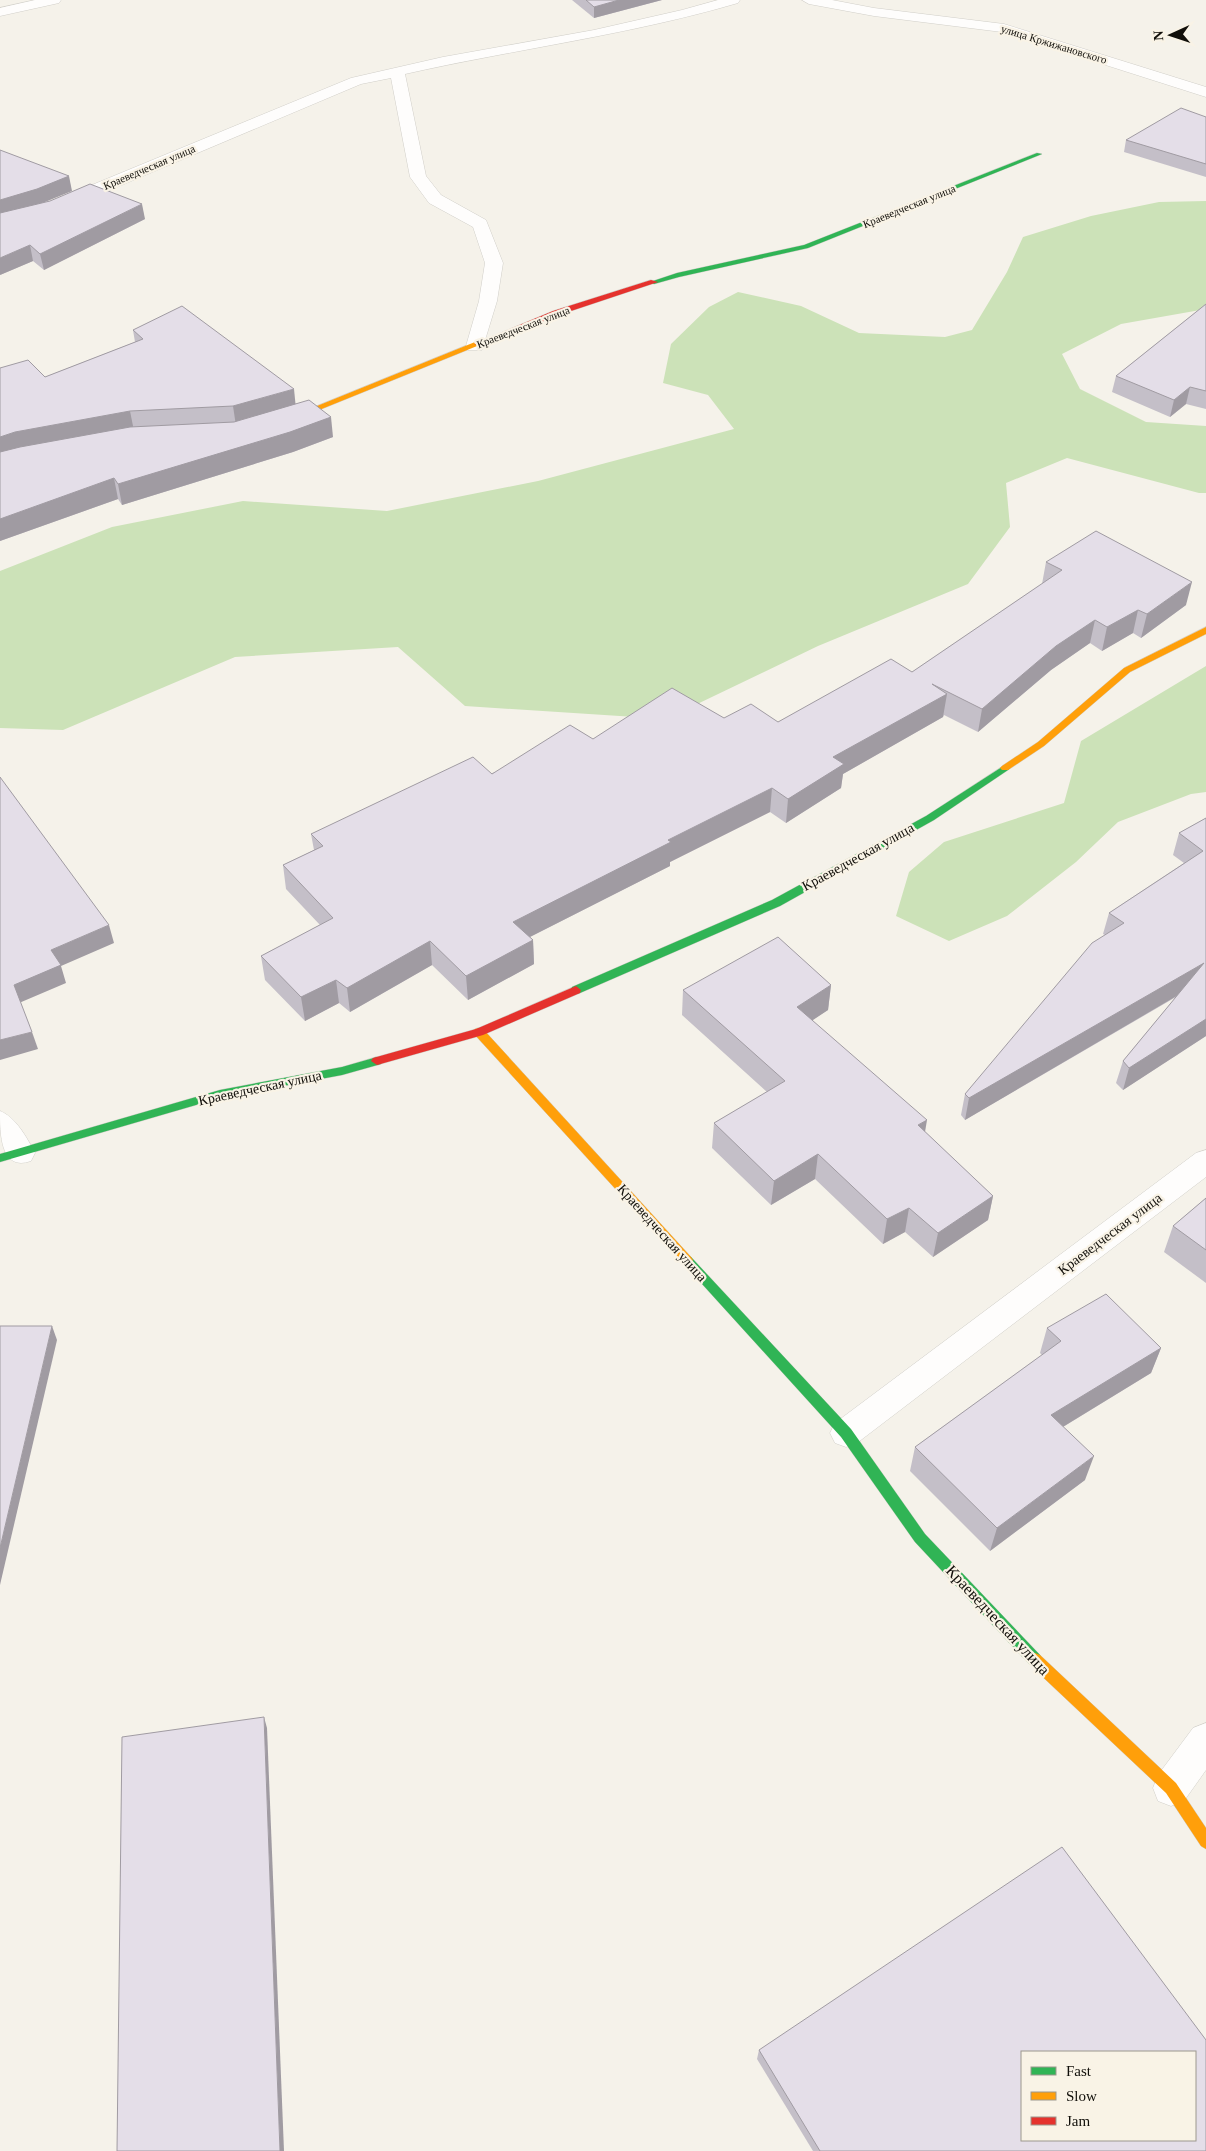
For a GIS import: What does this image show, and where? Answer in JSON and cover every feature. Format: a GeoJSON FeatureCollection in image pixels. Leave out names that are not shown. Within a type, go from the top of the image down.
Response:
{"type":"FeatureCollection","features":[{"type":"Feature","properties":{"kind":"street"},"geometry":{"type":"LineString","coordinates":[[0,12],[54,0]]}},
{"type":"Feature","properties":{"kind":"street","name":"Краеведческая улица"},"geometry":{"type":"LineString","coordinates":[[0,223],[47,210],[356,80],[594,34],[685,14],[733,0]]}},
{"type":"Feature","properties":{"kind":"street","name":"улица Кржижановского"},"geometry":{"type":"LineString","coordinates":[[809,0],[874,12],[1004,28],[1206,92]]}},
{"type":"Feature","properties":{"kind":"street"},"geometry":{"type":"LineString","coordinates":[[397,72],[418,177],[435,199],[480,224],[494,263],[488,301],[475,346]]}},
{"type":"Feature","properties":{"kind":"street","name":"Краеведческая улица"},"geometry":{"type":"LineString","coordinates":[[271,424],[297,418],[556,314],[677,275],[806,247],[1040,154]]}},
{"type":"Feature","properties":{"kind":"street","name":"Краеведческая улица"},"geometry":{"type":"LineString","coordinates":[[0,1122],[10,1156],[220,1094],[342,1071],[479,1032],[776,903],[922,822],[1041,744],[1127,670],[1206,630]]}},
{"type":"Feature","properties":{"kind":"street","name":"Краеведческая улица"},"geometry":{"type":"LineString","coordinates":[[479,1032],[846,1433],[920,1538],[1048,1674],[1171,1788],[1206,1841]]}},
{"type":"Feature","properties":{"kind":"street","name":"Краеведческая улица"},"geometry":{"type":"LineString","coordinates":[[846,1433],[1206,1161]]}},
{"type":"Feature","properties":{"kind":"street"},"geometry":{"type":"LineString","coordinates":[[1171,1788],[1206,1740]]}},
{"type":"Feature","properties":{"kind":"green space"},"geometry":{"type":"Polygon","coordinates":[[[1206,201],[1206,309],[1121,324],[1062,354],[1080,389],[1146,422],[1206,426],[1206,493],[1199,493],[1067,458],[1006,483],[1010,527],[968,584],[818,646],[666,719],[465,706],[398,647],[235,657],[63,730],[0,728],[0,571],[112,527],[243,501],[387,511],[538,481],[734,429],[708,395],[663,383],[671,344],[709,307],[738,292],[801,306],[859,333],[945,337],[972,330],[1007,272],[1023,237],[1091,216],[1159,202],[1206,201]]]}},
{"type":"Feature","properties":{"kind":"green space"},"geometry":{"type":"Polygon","coordinates":[[[1206,666],[1206,792],[1191,794],[1118,822],[1076,862],[1007,916],[949,941],[896,916],[909,872],[944,842],[1064,803],[1081,741],[1206,666]]]}},
{"type":"Feature","properties":{"kind":"building"},"geometry":{"type":"Polygon","coordinates":[[[586,0],[619,0],[594,7],[586,0]]]}},
{"type":"Feature","properties":{"kind":"building"},"geometry":{"type":"Polygon","coordinates":[[[1181,108],[1206,117],[1206,164],[1126,140],[1181,108]]]}},
{"type":"Feature","properties":{"kind":"building"},"geometry":{"type":"Polygon","coordinates":[[[0,150],[69,176],[37,189],[0,200],[0,150]]]}},
{"type":"Feature","properties":{"kind":"building"},"geometry":{"type":"Polygon","coordinates":[[[90,184],[142,204],[40,254],[30,245],[0,258],[0,213],[50,201],[90,184]]]}},
{"type":"Feature","properties":{"kind":"building"},"geometry":{"type":"Polygon","coordinates":[[[1206,304],[1206,391],[1190,387],[1174,400],[1116,376],[1206,304]]]}},
{"type":"Feature","properties":{"kind":"building"},"geometry":{"type":"Polygon","coordinates":[[[182,306],[294,389],[233,406],[130,411],[15,432],[0,437],[0,368],[28,360],[45,377],[143,339],[133,330],[182,306]]]}},
{"type":"Feature","properties":{"kind":"building"},"geometry":{"type":"Polygon","coordinates":[[[309,400],[331,417],[290,432],[118,484],[114,478],[0,519],[0,452],[130,427],[234,422],[309,400]]]}},
{"type":"Feature","properties":{"kind":"building"},"geometry":{"type":"Polygon","coordinates":[[[1096,531],[1192,582],[1147,614],[1138,610],[1107,627],[1095,620],[1056,646],[982,709],[932,684],[947,694],[833,757],[844,764],[788,799],[772,788],[668,840],[671,842],[513,922],[533,940],[466,976],[430,941],[347,988],[336,980],[301,997],[261,956],[333,918],[283,865],[323,846],[311,834],[473,757],[492,774],[570,725],[593,739],[672,688],[724,718],[751,704],[778,722],[891,659],[912,672],[1062,570],[1046,562],[1096,531]]]}},
{"type":"Feature","properties":{"kind":"building"},"geometry":{"type":"Polygon","coordinates":[[[0,777],[109,925],[51,950],[61,965],[14,985],[32,1032],[0,1040],[0,777]]]}},
{"type":"Feature","properties":{"kind":"building"},"geometry":{"type":"Polygon","coordinates":[[[1206,818],[1206,1019],[1129,1068],[1123,1061],[1204,963],[969,1098],[965,1094],[1092,943],[1124,923],[1109,913],[1203,851],[1179,833],[1206,818]]]}},
{"type":"Feature","properties":{"kind":"building"},"geometry":{"type":"Polygon","coordinates":[[[778,937],[831,985],[797,1007],[927,1120],[918,1125],[993,1196],[938,1233],[909,1208],[887,1219],[818,1154],[774,1181],[714,1123],[785,1081],[683,990],[778,937]]]}},
{"type":"Feature","properties":{"kind":"building"},"geometry":{"type":"Polygon","coordinates":[[[1206,1198],[1206,1250],[1173,1226],[1206,1198]]]}},
{"type":"Feature","properties":{"kind":"building"},"geometry":{"type":"Polygon","coordinates":[[[1106,1294],[1161,1348],[1051,1415],[1094,1456],[997,1528],[915,1447],[1061,1341],[1047,1328],[1106,1294]]]}},
{"type":"Feature","properties":{"kind":"building"},"geometry":{"type":"Polygon","coordinates":[[[0,1326],[52,1326],[0,1548],[0,1326]]]}},
{"type":"Feature","properties":{"kind":"building"},"geometry":{"type":"Polygon","coordinates":[[[264,1717],[280,2151],[117,2151],[122,1737],[264,1717]]]}},
{"type":"Feature","properties":{"kind":"building"},"geometry":{"type":"Polygon","coordinates":[[[1062,1847],[1206,2040],[1206,2151],[820,2151],[759,2050],[1062,1847]]]}},
{"type":"Feature","properties":{"kind":"traffic: fast"},"geometry":{"type":"LineString","coordinates":[[654,282],[677,275],[806,247],[1039,154]]}},
{"type":"Feature","properties":{"kind":"traffic: fast"},"geometry":{"type":"LineString","coordinates":[[576,990],[776,903],[930,818],[1005,768]]}},
{"type":"Feature","properties":{"kind":"traffic: fast"},"geometry":{"type":"LineString","coordinates":[[0,1158],[220,1094],[342,1071],[377,1061]]}},
{"type":"Feature","properties":{"kind":"traffic: fast"},"geometry":{"type":"LineString","coordinates":[[687,1260],[846,1433],[920,1538],[1035,1660]]}},
{"type":"Feature","properties":{"kind":"traffic: slow"},"geometry":{"type":"LineString","coordinates":[[284,421],[478,344]]}},
{"type":"Feature","properties":{"kind":"traffic: slow"},"geometry":{"type":"LineString","coordinates":[[1005,768],[1041,744],[1127,670],[1206,630]]}},
{"type":"Feature","properties":{"kind":"traffic: slow"},"geometry":{"type":"LineString","coordinates":[[479,1032],[687,1260]]}},
{"type":"Feature","properties":{"kind":"traffic: slow"},"geometry":{"type":"LineString","coordinates":[[1035,1660],[1171,1788],[1206,1841]]}},
{"type":"Feature","properties":{"kind":"traffic: jam"},"geometry":{"type":"LineString","coordinates":[[478,344],[556,313],[654,282]]}},
{"type":"Feature","properties":{"kind":"traffic: jam"},"geometry":{"type":"LineString","coordinates":[[377,1061],[479,1032],[576,990]]}}]}
